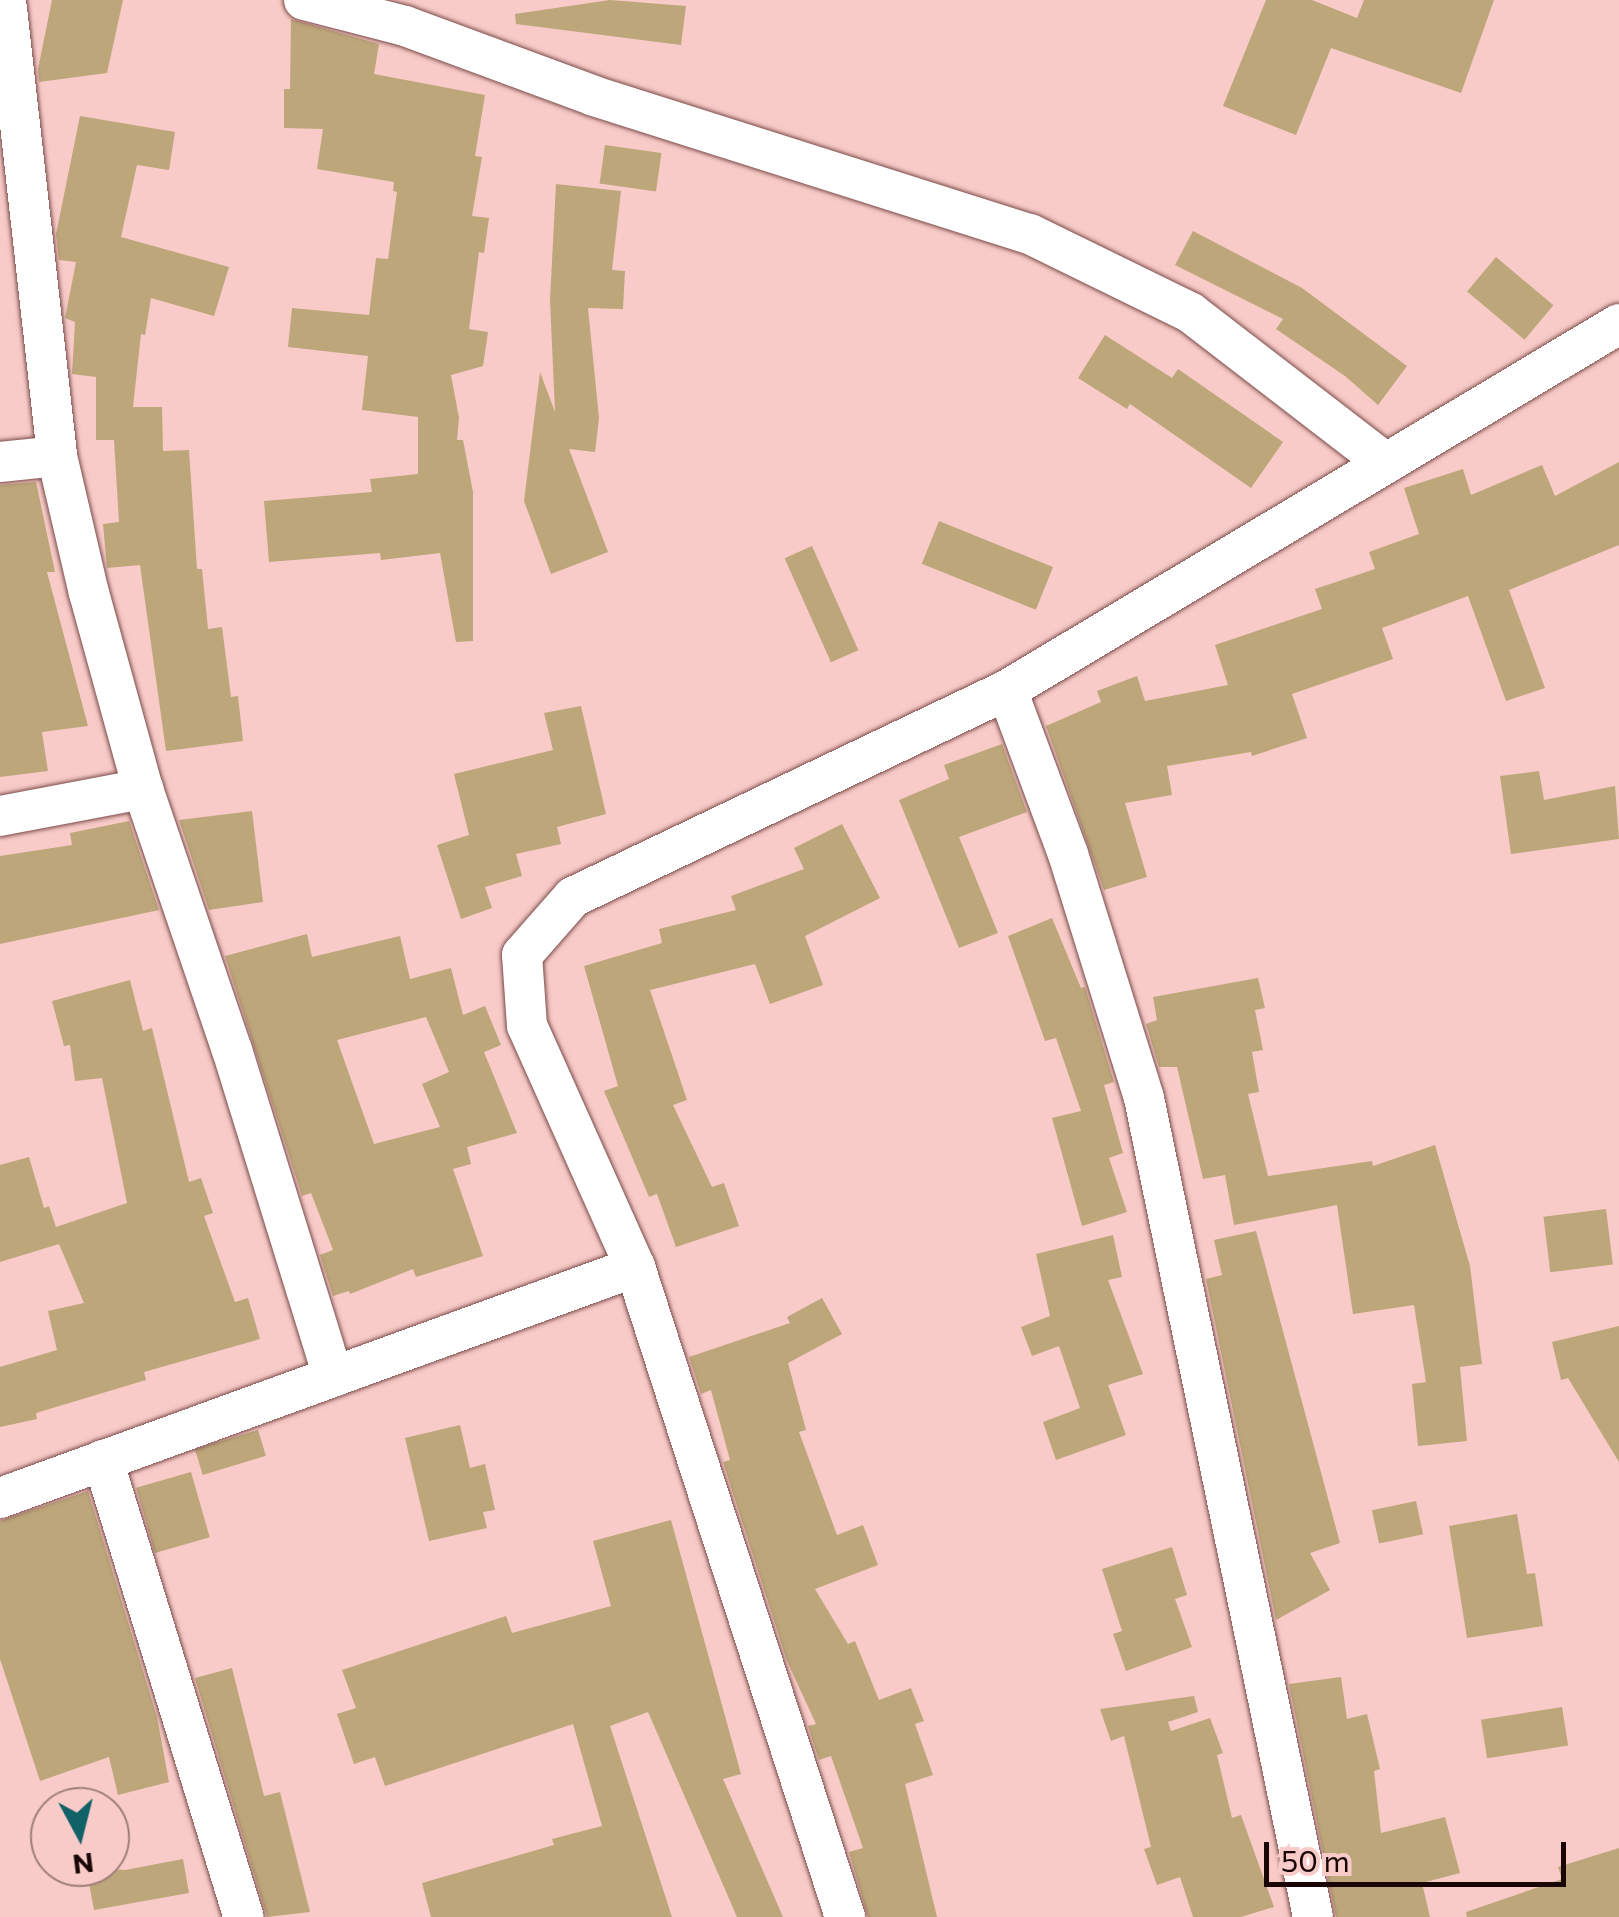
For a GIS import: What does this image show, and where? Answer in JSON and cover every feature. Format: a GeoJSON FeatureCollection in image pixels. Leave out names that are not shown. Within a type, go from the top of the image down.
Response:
{"type":"FeatureCollection","features":[{"type":"Feature","properties":{"kind":"street"},"geometry":{"type":"LineString","coordinates":[[6,0],[57,456],[143,789],[232,1050],[333,1378]]}},
{"type":"Feature","properties":{"kind":"street"},"geometry":{"type":"LineString","coordinates":[[304,0],[405,26],[612,102],[1030,234],[1191,314],[1386,463]]}},
{"type":"Feature","properties":{"kind":"street"},"geometry":{"type":"LineString","coordinates":[[845,1917],[634,1267],[527,1026],[522,955],[573,897],[1006,690],[1619,324]]}},
{"type":"Feature","properties":{"kind":"street"},"geometry":{"type":"LineString","coordinates":[[0,462],[57,456]]}},
{"type":"Feature","properties":{"kind":"street"},"geometry":{"type":"LineString","coordinates":[[1006,690],[1068,854],[1144,1098],[1313,1917]]}},
{"type":"Feature","properties":{"kind":"street"},"geometry":{"type":"LineString","coordinates":[[0,816],[143,789]]}},
{"type":"Feature","properties":{"kind":"street"},"geometry":{"type":"LineString","coordinates":[[0,1498],[634,1267]]}},
{"type":"Feature","properties":{"kind":"street"},"geometry":{"type":"LineString","coordinates":[[103,1460],[244,1917]]}},
{"type":"Feature","properties":{"kind":"building"},"geometry":{"type":"Polygon","coordinates":[[[52,0],[123,0],[107,73],[39,82],[38,69],[52,0]]]}},
{"type":"Feature","properties":{"kind":"building"},"geometry":{"type":"Polygon","coordinates":[[[610,0],[686,6],[681,45],[516,24],[515,14],[610,0]]]}},
{"type":"Feature","properties":{"kind":"building"},"geometry":{"type":"Polygon","coordinates":[[[1266,0],[1312,0],[1357,18],[1364,0],[1494,0],[1461,93],[1331,48],[1296,135],[1223,106],[1266,0]]]}},
{"type":"Feature","properties":{"kind":"building"},"geometry":{"type":"Polygon","coordinates":[[[291,19],[379,44],[374,74],[485,95],[475,156],[482,157],[472,216],[489,218],[484,253],[479,252],[469,329],[488,332],[483,366],[451,375],[459,418],[457,440],[463,440],[473,492],[473,641],[456,642],[440,553],[381,560],[380,553],[269,562],[264,501],[372,492],[370,479],[418,474],[418,417],[362,410],[368,356],[288,347],[292,308],[369,315],[376,258],[388,259],[397,192],[393,191],[394,182],[317,169],[323,129],[284,128],[284,89],[290,89],[291,19]]]}},
{"type":"Feature","properties":{"kind":"building"},"geometry":{"type":"Polygon","coordinates":[[[80,116],[175,132],[169,170],[137,165],[121,237],[229,267],[214,316],[151,298],[145,335],[141,334],[133,407],[162,407],[163,451],[189,450],[197,569],[202,569],[208,629],[222,627],[231,697],[238,696],[243,741],[166,751],[140,565],[107,568],[103,524],[119,522],[114,440],[96,440],[96,377],[72,374],[75,322],[65,318],[76,262],[59,260],[56,234],[80,116]]]}},
{"type":"Feature","properties":{"kind":"building"},"geometry":{"type":"Polygon","coordinates":[[[605,145],[661,153],[656,192],[600,184],[605,145]]]}},
{"type":"Feature","properties":{"kind":"building"},"geometry":{"type":"Polygon","coordinates":[[[556,184],[621,191],[612,270],[625,271],[623,309],[588,308],[599,418],[595,452],[569,449],[608,552],[551,574],[524,501],[540,372],[555,412],[550,300],[556,184]]]}},
{"type":"Feature","properties":{"kind":"building"},"geometry":{"type":"Polygon","coordinates":[[[1193,231],[1302,288],[1407,366],[1378,405],[1345,376],[1276,329],[1283,319],[1175,265],[1193,231]]]}},
{"type":"Feature","properties":{"kind":"building"},"geometry":{"type":"Polygon","coordinates":[[[1496,257],[1553,305],[1525,340],[1467,291],[1496,257]]]}},
{"type":"Feature","properties":{"kind":"building"},"geometry":{"type":"Polygon","coordinates":[[[1105,335],[1172,378],[1178,369],[1283,442],[1251,488],[1130,404],[1127,409],[1078,378],[1105,335]]]}},
{"type":"Feature","properties":{"kind":"building"},"geometry":{"type":"Polygon","coordinates":[[[1619,462],[1619,545],[1509,590],[1545,688],[1506,701],[1468,596],[1382,628],[1393,659],[1292,694],[1307,738],[1252,756],[1251,752],[1167,766],[1172,795],[1125,803],[1147,877],[1104,890],[1046,726],[1101,702],[1097,691],[1137,676],[1145,701],[1228,685],[1215,645],[1322,609],[1315,589],[1375,569],[1369,552],[1419,534],[1404,488],[1463,469],[1471,495],[1542,465],[1555,496],[1619,462]]]}},
{"type":"Feature","properties":{"kind":"building"},"geometry":{"type":"Polygon","coordinates":[[[36,482],[55,572],[47,572],[88,726],[42,732],[48,771],[0,777],[0,485],[36,482]]]}},
{"type":"Feature","properties":{"kind":"building"},"geometry":{"type":"Polygon","coordinates":[[[939,521],[1053,567],[1036,610],[922,564],[939,521]]]}},
{"type":"Feature","properties":{"kind":"building"},"geometry":{"type":"Polygon","coordinates":[[[812,546],[858,650],[831,662],[785,558],[812,546]]]}},
{"type":"Feature","properties":{"kind":"building"},"geometry":{"type":"Polygon","coordinates":[[[581,706],[606,814],[557,827],[561,844],[516,854],[522,876],[485,887],[492,908],[461,919],[437,845],[469,835],[454,774],[553,750],[544,713],[581,706]]]}},
{"type":"Feature","properties":{"kind":"building"},"geometry":{"type":"Polygon","coordinates":[[[1002,744],[1027,812],[959,837],[998,933],[959,948],[899,800],[949,779],[944,765],[1002,744]]]}},
{"type":"Feature","properties":{"kind":"building"},"geometry":{"type":"Polygon","coordinates":[[[1539,771],[1544,800],[1615,786],[1619,839],[1511,854],[1500,776],[1539,771]]]}},
{"type":"Feature","properties":{"kind":"building"},"geometry":{"type":"Polygon","coordinates":[[[252,811],[263,902],[209,910],[179,820],[252,811]]]}},
{"type":"Feature","properties":{"kind":"building"},"geometry":{"type":"Polygon","coordinates":[[[129,821],[159,910],[0,944],[0,856],[72,845],[70,833],[129,821]]]}},
{"type":"Feature","properties":{"kind":"building"},"geometry":{"type":"Polygon","coordinates":[[[842,824],[880,898],[805,936],[823,985],[770,1004],[755,964],[650,990],[687,1100],[673,1105],[712,1187],[724,1183],[739,1226],[676,1247],[657,1194],[649,1197],[604,1091],[618,1086],[584,966],[662,943],[659,929],[736,910],[731,896],[804,869],[794,848],[842,824]]]}},
{"type":"Feature","properties":{"kind":"building"},"geometry":{"type":"Polygon","coordinates":[[[1052,918],[1081,988],[1085,987],[1114,1082],[1104,1085],[1123,1153],[1109,1158],[1127,1212],[1082,1226],[1052,1118],[1081,1111],[1056,1038],[1045,1041],[1008,936],[1052,918]]]}},
{"type":"Feature","properties":{"kind":"building"},"geometry":{"type":"Polygon","coordinates":[[[307,934],[312,957],[400,936],[410,979],[451,968],[463,1015],[485,1006],[501,1045],[484,1052],[517,1133],[467,1147],[471,1164],[453,1169],[483,1256],[416,1277],[413,1269],[350,1294],[349,1291],[333,1296],[320,1255],[333,1250],[311,1193],[302,1196],[225,956],[307,934]],[[426,1017],[337,1040],[374,1144],[440,1127],[422,1084],[449,1072],[426,1017]]]}},
{"type":"Feature","properties":{"kind":"building"},"geometry":{"type":"Polygon","coordinates":[[[1258,978],[1265,1008],[1255,1010],[1263,1050],[1252,1052],[1259,1092],[1248,1094],[1268,1176],[1372,1161],[1373,1166],[1435,1145],[1470,1266],[1482,1364],[1460,1367],[1467,1441],[1418,1446],[1412,1384],[1426,1382],[1414,1305],[1353,1314],[1337,1205],[1234,1225],[1225,1175],[1203,1179],[1177,1067],[1159,1067],[1146,1024],[1157,1020],[1153,997],[1258,978]]]}},
{"type":"Feature","properties":{"kind":"building"},"geometry":{"type":"Polygon","coordinates":[[[130,980],[143,1031],[152,1028],[189,1182],[201,1178],[213,1213],[204,1216],[235,1302],[248,1298],[260,1339],[144,1372],[146,1380],[36,1413],[37,1419],[0,1427],[0,1367],[57,1350],[48,1311],[84,1303],[59,1244],[0,1262],[0,1165],[29,1157],[44,1208],[49,1206],[56,1227],[127,1203],[102,1078],[75,1081],[70,1045],[64,1046],[52,1001],[130,980]]]}},
{"type":"Feature","properties":{"kind":"building"},"geometry":{"type":"Polygon","coordinates":[[[1606,1209],[1613,1265],[1550,1272],[1543,1217],[1606,1209]]]}},
{"type":"Feature","properties":{"kind":"building"},"geometry":{"type":"Polygon","coordinates":[[[1256,1231],[1340,1543],[1310,1553],[1330,1590],[1276,1620],[1206,1279],[1222,1275],[1214,1240],[1256,1231]]]}},
{"type":"Feature","properties":{"kind":"building"},"geometry":{"type":"Polygon","coordinates":[[[1113,1235],[1122,1277],[1108,1280],[1143,1374],[1108,1385],[1126,1435],[1056,1460],[1043,1422],[1080,1408],[1059,1346],[1032,1356],[1021,1327],[1050,1316],[1036,1254],[1113,1235]]]}},
{"type":"Feature","properties":{"kind":"building"},"geometry":{"type":"Polygon","coordinates":[[[822,1298],[842,1334],[788,1363],[806,1430],[799,1432],[837,1535],[863,1525],[878,1565],[815,1589],[848,1644],[855,1641],[879,1700],[911,1688],[924,1721],[915,1724],[933,1775],[905,1784],[937,1917],[868,1917],[849,1852],[863,1848],[831,1756],[819,1760],[808,1726],[816,1724],[787,1661],[723,1462],[730,1460],[711,1390],[701,1394],[689,1357],[790,1323],[787,1317],[822,1298]]]}},
{"type":"Feature","properties":{"kind":"building"},"geometry":{"type":"Polygon","coordinates":[[[1619,1326],[1619,1462],[1568,1378],[1561,1380],[1552,1342],[1619,1326]]]}},
{"type":"Feature","properties":{"kind":"building"},"geometry":{"type":"Polygon","coordinates":[[[460,1425],[470,1468],[485,1464],[495,1510],[483,1512],[487,1528],[429,1541],[405,1438],[460,1425]]]}},
{"type":"Feature","properties":{"kind":"building"},"geometry":{"type":"Polygon","coordinates":[[[258,1430],[266,1456],[203,1475],[195,1449],[258,1430]]]}},
{"type":"Feature","properties":{"kind":"building"},"geometry":{"type":"Polygon","coordinates":[[[191,1472],[210,1537],[155,1553],[136,1488],[191,1472]]]}},
{"type":"Feature","properties":{"kind":"building"},"geometry":{"type":"Polygon","coordinates":[[[88,1491],[157,1717],[169,1782],[130,1792],[130,1787],[116,1787],[109,1757],[40,1781],[0,1659],[0,1521],[88,1491]]]}},
{"type":"Feature","properties":{"kind":"building"},"geometry":{"type":"Polygon","coordinates":[[[1416,1501],[1423,1534],[1379,1544],[1372,1510],[1416,1501]]]}},
{"type":"Feature","properties":{"kind":"building"},"geometry":{"type":"Polygon","coordinates":[[[1517,1514],[1527,1574],[1535,1573],[1543,1626],[1467,1638],[1449,1526],[1517,1514]]]}},
{"type":"Feature","properties":{"kind":"building"},"geometry":{"type":"Polygon","coordinates":[[[671,1520],[741,1774],[723,1779],[783,1917],[737,1917],[648,1712],[610,1726],[672,1917],[431,1917],[422,1883],[554,1845],[552,1839],[602,1826],[573,1724],[385,1786],[375,1757],[354,1764],[337,1714],[356,1708],[342,1670],[506,1616],[512,1633],[611,1606],[593,1541],[671,1520]]]}},
{"type":"Feature","properties":{"kind":"building"},"geometry":{"type":"Polygon","coordinates":[[[1172,1547],[1187,1595],[1175,1599],[1192,1647],[1126,1671],[1113,1634],[1122,1631],[1102,1569],[1172,1547]]]}},
{"type":"Feature","properties":{"kind":"building"},"geometry":{"type":"Polygon","coordinates":[[[232,1668],[264,1796],[280,1792],[310,1912],[267,1917],[195,1678],[232,1668]]]}},
{"type":"Feature","properties":{"kind":"building"},"geometry":{"type":"Polygon","coordinates":[[[1341,1677],[1347,1719],[1367,1714],[1380,1769],[1374,1771],[1381,1833],[1445,1817],[1460,1873],[1422,1883],[1430,1917],[1336,1917],[1289,1684],[1341,1677]]]}},
{"type":"Feature","properties":{"kind":"building"},"geometry":{"type":"Polygon","coordinates":[[[1194,1696],[1198,1712],[1168,1722],[1171,1731],[1210,1718],[1223,1753],[1217,1755],[1232,1818],[1241,1815],[1274,1907],[1241,1917],[1193,1917],[1180,1877],[1157,1885],[1144,1849],[1151,1847],[1124,1736],[1111,1741],[1100,1709],[1194,1696]]]}},
{"type":"Feature","properties":{"kind":"building"},"geometry":{"type":"Polygon","coordinates":[[[1562,1707],[1568,1746],[1487,1758],[1481,1720],[1562,1707]]]}},
{"type":"Feature","properties":{"kind":"building"},"geometry":{"type":"Polygon","coordinates":[[[1619,1848],[1619,1917],[1467,1917],[1466,1912],[1562,1879],[1558,1867],[1619,1848]]]}},
{"type":"Feature","properties":{"kind":"building"},"geometry":{"type":"Polygon","coordinates":[[[183,1859],[189,1893],[94,1910],[90,1887],[130,1887],[130,1869],[183,1859]]]}}]}
